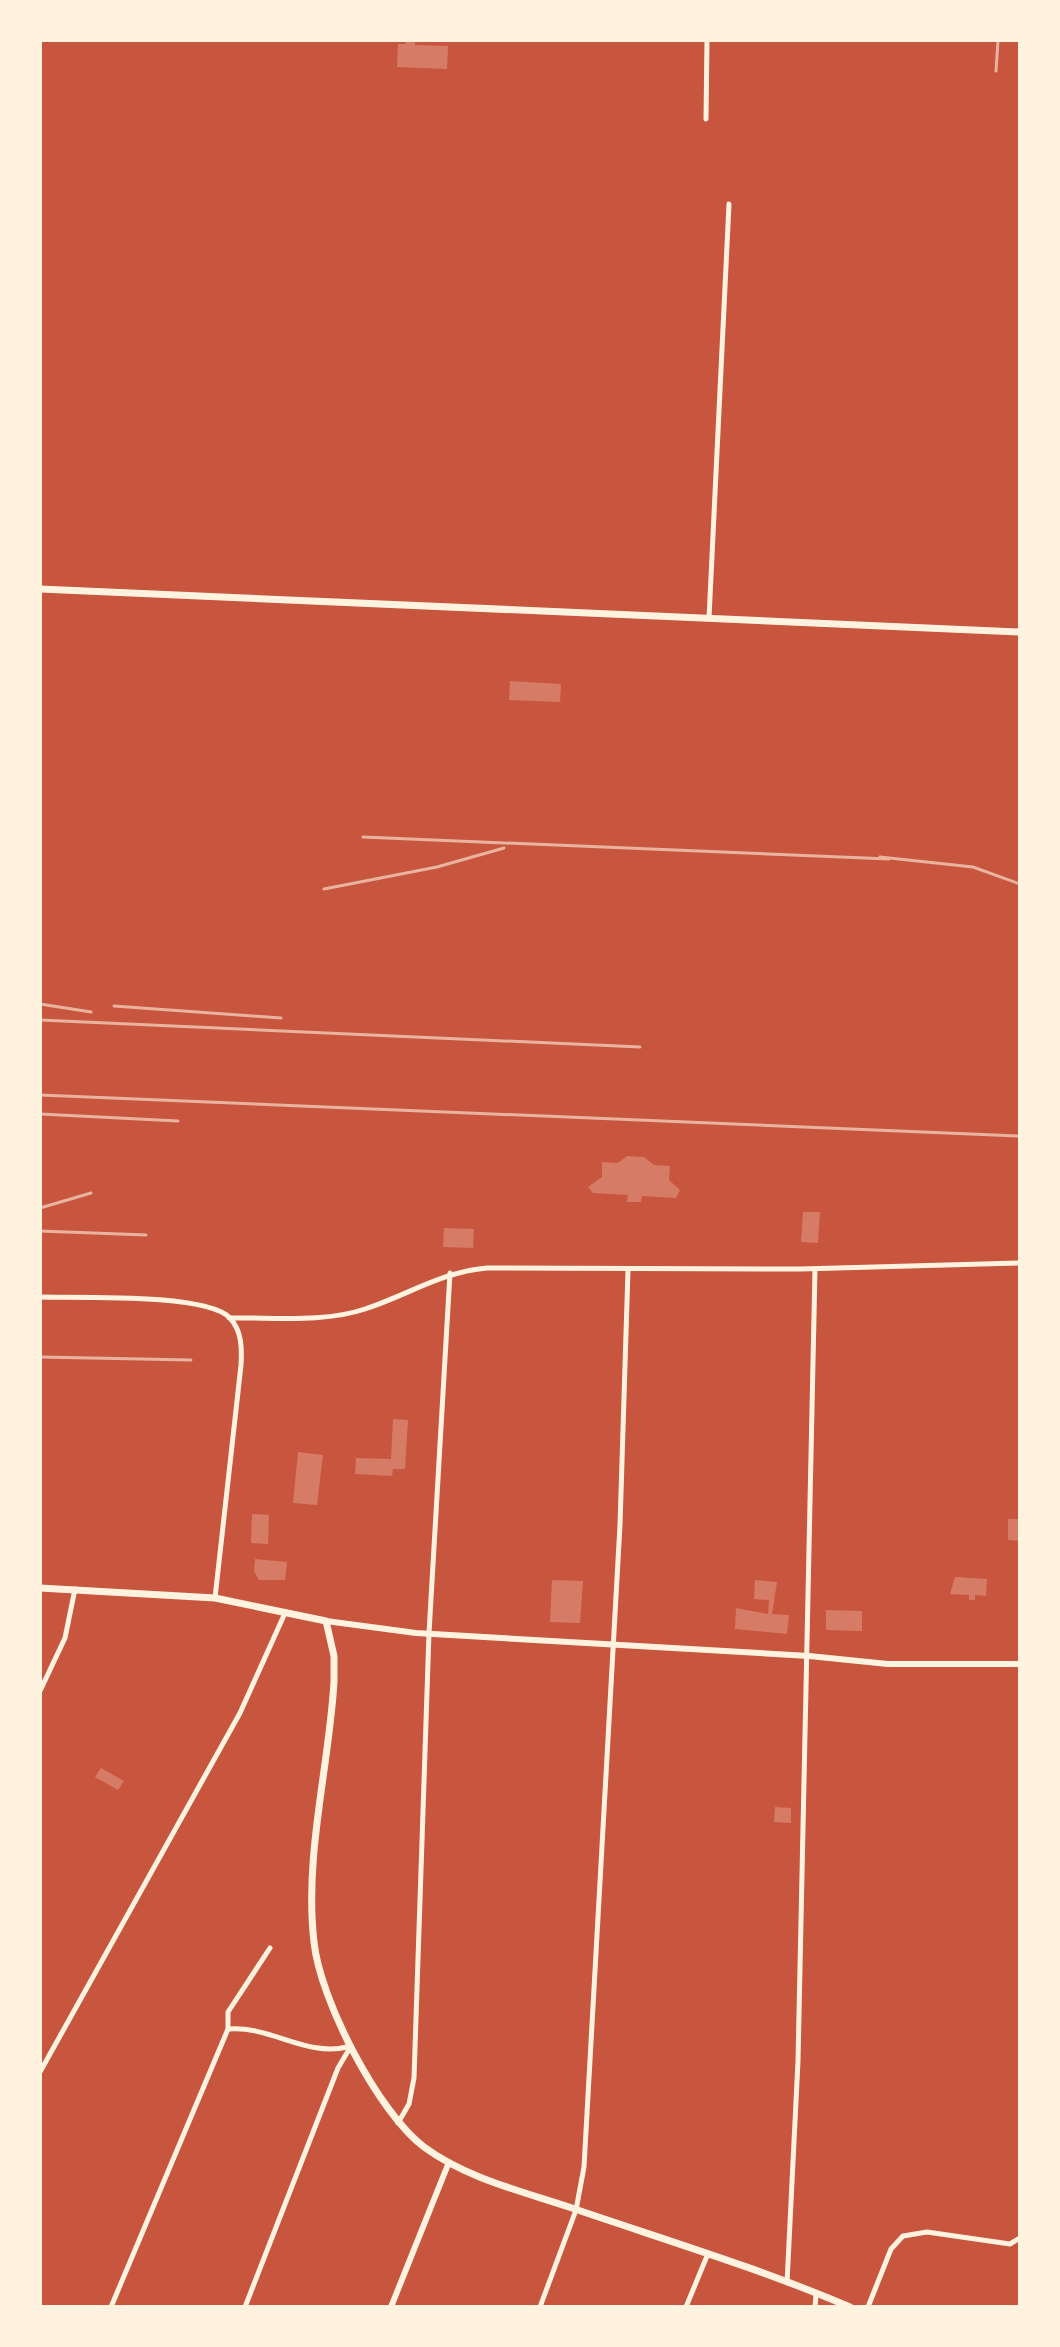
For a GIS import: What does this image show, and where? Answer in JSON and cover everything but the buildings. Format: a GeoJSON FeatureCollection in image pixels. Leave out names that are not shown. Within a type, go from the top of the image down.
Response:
{"type":"FeatureCollection","features":[{"type":"Feature","properties":{"kind":"main road"},"geometry":{"type":"LineString","coordinates":[[40,589],[1020,632]]}},
{"type":"Feature","properties":{"kind":"main road"},"geometry":{"type":"LineString","coordinates":[[40,1588],[215,1598],[326,1621],[334,1656],[334,1682],[316,1854],[313,1929],[321,1975],[352,2045],[398,2123],[424,2147],[449,2162],[850,2307]]}},
{"type":"Feature","properties":{"kind":"street"},"geometry":{"type":"LineString","coordinates":[[706,119],[707,40]]}},
{"type":"Feature","properties":{"kind":"street"},"geometry":{"type":"LineString","coordinates":[[709,618],[729,204]]}},
{"type":"Feature","properties":{"kind":"street"},"geometry":{"type":"LineString","coordinates":[[40,1297],[193,1303],[206,1305],[229,1318],[339,1314],[364,1310],[450,1273],[487,1268],[815,1269],[1020,1263]]}},
{"type":"Feature","properties":{"kind":"street"},"geometry":{"type":"LineString","coordinates":[[787,2284],[798,2061],[815,1269]]}},
{"type":"Feature","properties":{"kind":"street"},"geometry":{"type":"LineString","coordinates":[[540,2307],[576,2210],[584,2167],[612,1646],[628,1270]]}},
{"type":"Feature","properties":{"kind":"street"},"geometry":{"type":"LineString","coordinates":[[398,2123],[409,2104],[414,2078],[429,1633],[450,1273]]}},
{"type":"Feature","properties":{"kind":"street"},"geometry":{"type":"LineString","coordinates":[[215,1598],[241,1365],[240,1338],[229,1318]]}},
{"type":"Feature","properties":{"kind":"street"},"geometry":{"type":"LineString","coordinates":[[40,1691],[65,1638],[75,1589]]}},
{"type":"Feature","properties":{"kind":"street"},"geometry":{"type":"LineString","coordinates":[[40,2072],[240,1713],[286,1612]]}},
{"type":"Feature","properties":{"kind":"street"},"geometry":{"type":"LineString","coordinates":[[326,1621],[429,1633],[910,1665],[1020,1664]]}},
{"type":"Feature","properties":{"kind":"street"},"geometry":{"type":"LineString","coordinates":[[111,2307],[228,2029],[228,2012],[270,1948]]}},
{"type":"Feature","properties":{"kind":"street"},"geometry":{"type":"LineString","coordinates":[[228,2029],[244,2029],[329,2051],[352,2045]]}},
{"type":"Feature","properties":{"kind":"street"},"geometry":{"type":"LineString","coordinates":[[245,2307],[338,2068],[352,2045]]}},
{"type":"Feature","properties":{"kind":"street"},"geometry":{"type":"LineString","coordinates":[[391,2307],[449,2162]]}},
{"type":"Feature","properties":{"kind":"street"},"geometry":{"type":"LineString","coordinates":[[868,2307],[891,2249],[903,2236],[927,2232],[1010,2244],[1020,2238]]}},
{"type":"Feature","properties":{"kind":"street"},"geometry":{"type":"LineString","coordinates":[[686,2307],[707,2256]]}},
{"type":"Feature","properties":{"kind":"street"},"geometry":{"type":"LineString","coordinates":[[815,2307],[816,2295]]}},
{"type":"Feature","properties":{"kind":"railway"},"geometry":{"type":"LineString","coordinates":[[996,71],[998,40]]}},
{"type":"Feature","properties":{"kind":"railway"},"geometry":{"type":"LineString","coordinates":[[363,837],[889,859]]}},
{"type":"Feature","properties":{"kind":"railway"},"geometry":{"type":"LineString","coordinates":[[324,889],[437,867],[504,848]]}},
{"type":"Feature","properties":{"kind":"railway"},"geometry":{"type":"LineString","coordinates":[[880,857],[973,867],[1020,884]]}},
{"type":"Feature","properties":{"kind":"railway"},"geometry":{"type":"LineString","coordinates":[[40,1004],[91,1012]]}},
{"type":"Feature","properties":{"kind":"railway"},"geometry":{"type":"LineString","coordinates":[[114,1006],[281,1018]]}},
{"type":"Feature","properties":{"kind":"railway"},"geometry":{"type":"LineString","coordinates":[[40,1020],[640,1047]]}},
{"type":"Feature","properties":{"kind":"railway"},"geometry":{"type":"LineString","coordinates":[[40,1095],[1020,1136]]}},
{"type":"Feature","properties":{"kind":"railway"},"geometry":{"type":"LineString","coordinates":[[40,1114],[178,1121]]}},
{"type":"Feature","properties":{"kind":"railway"},"geometry":{"type":"LineString","coordinates":[[40,1208],[91,1193]]}},
{"type":"Feature","properties":{"kind":"railway"},"geometry":{"type":"LineString","coordinates":[[40,1231],[146,1235]]}},
{"type":"Feature","properties":{"kind":"railway"},"geometry":{"type":"LineString","coordinates":[[40,1357],[191,1360]]}}]}
